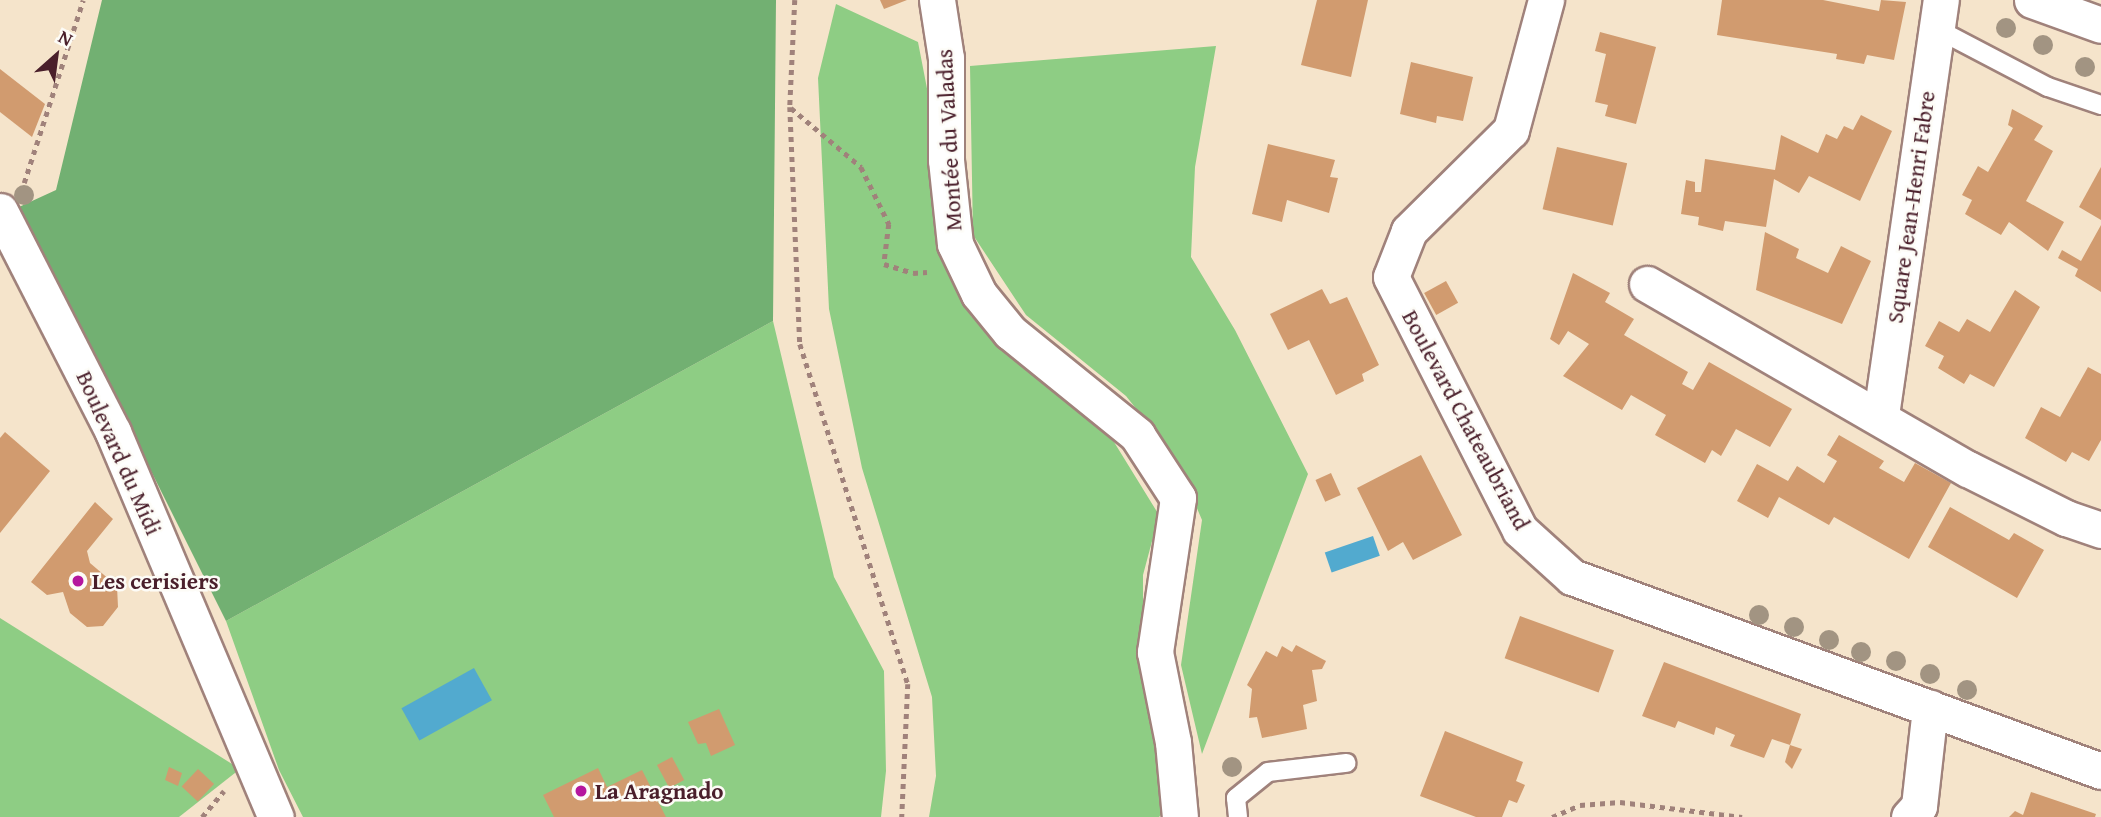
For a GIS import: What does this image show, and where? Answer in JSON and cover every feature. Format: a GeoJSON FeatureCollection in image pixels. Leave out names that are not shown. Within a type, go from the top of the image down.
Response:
{"type":"FeatureCollection","features":[{"type":"Feature","properties":{"kind":"street","name":"Montée du Valadas"},"geometry":{"type":"LineString","coordinates":[[937,0],[946,58],[946,160],[955,244],[979,294],[1010,332],[1137,435],[1178,498],[1154,652],[1172,742],[1180,817]]}},
{"type":"Feature","properties":{"kind":"street","name":"Boulevard Chateaubriand"},"geometry":{"type":"LineString","coordinates":[[1546,0],[1511,130],[1409,232],[1391,277],[1520,530],[1572,577],[2101,771]]}},
{"type":"Feature","properties":{"kind":"street"},"geometry":{"type":"LineString","coordinates":[[2032,0],[2101,25]]}},
{"type":"Feature","properties":{"kind":"street","name":"Square Jean-Henri Fabre"},"geometry":{"type":"LineString","coordinates":[[1881,415],[1939,14]]}},
{"type":"Feature","properties":{"kind":"street","name":"Boulevard du Midi"},"geometry":{"type":"LineString","coordinates":[[9,199],[113,432],[276,817]]}},
{"type":"Feature","properties":{"kind":"street"},"geometry":{"type":"LineString","coordinates":[[1647,284],[1788,369],[1881,415],[1968,469],[2066,518],[2101,530]]}},
{"type":"Feature","properties":{"kind":"street"},"geometry":{"type":"LineString","coordinates":[[1909,817],[1919,806],[1930,708]]}},
{"type":"Feature","properties":{"kind":"lane"},"geometry":{"type":"LineString","coordinates":[[1939,14],[2048,87],[2101,106]]}},
{"type":"Feature","properties":{"kind":"lane"},"geometry":{"type":"LineString","coordinates":[[1238,817],[1236,798],[1268,772],[1346,763]]}},
{"type":"Feature","properties":{"kind":"path"},"geometry":{"type":"LineString","coordinates":[[9,199],[28,181],[83,0]]}},
{"type":"Feature","properties":{"kind":"path"},"geometry":{"type":"LineString","coordinates":[[794,0],[790,107],[800,344],[908,684],[902,817]]}},
{"type":"Feature","properties":{"kind":"path"},"geometry":{"type":"LineString","coordinates":[[790,107],[861,167],[889,224],[884,264],[913,273],[967,269]]}},
{"type":"Feature","properties":{"kind":"path"},"geometry":{"type":"LineString","coordinates":[[1552,817],[1580,805],[1620,802],[1742,817]]}},
{"type":"Feature","properties":{"kind":"green space"},"geometry":{"type":"Polygon","coordinates":[[[102,0],[776,0],[773,321],[226,621],[19,207],[56,190],[102,0]]]}},
{"type":"Feature","properties":{"kind":"green space"},"geometry":{"type":"Polygon","coordinates":[[[836,4],[918,42],[971,316],[1114,442],[1159,515],[1143,575],[1143,689],[1177,796],[1159,817],[929,817],[936,776],[932,697],[862,468],[829,309],[818,78],[836,4]]]}},
{"type":"Feature","properties":{"kind":"green space"},"geometry":{"type":"Polygon","coordinates":[[[1216,46],[1195,167],[1191,257],[1235,330],[1308,474],[1202,754],[1181,665],[1202,520],[1176,459],[1126,396],[1026,315],[973,235],[970,66],[1216,46]]]}},
{"type":"Feature","properties":{"kind":"green space"},"geometry":{"type":"Polygon","coordinates":[[[773,321],[834,577],[884,671],[886,771],[881,817],[303,817],[279,770],[226,621],[773,321]]]}},
{"type":"Feature","properties":{"kind":"green space"},"geometry":{"type":"Polygon","coordinates":[[[0,618],[240,769],[179,817],[0,817],[0,618]]]}},
{"type":"Feature","properties":{"kind":"water"},"geometry":{"type":"Polygon","coordinates":[[[1373,536],[1380,556],[1332,572],[1325,553],[1373,536]]]}},
{"type":"Feature","properties":{"kind":"water"},"geometry":{"type":"Polygon","coordinates":[[[474,668],[492,700],[419,741],[401,708],[474,668]]]}},
{"type":"Feature","properties":{"kind":"building"},"geometry":{"type":"Polygon","coordinates":[[[880,0],[907,0],[884,9],[880,0]]]}},
{"type":"Feature","properties":{"kind":"building"},"geometry":{"type":"Polygon","coordinates":[[[1317,0],[1368,0],[1351,77],[1301,65],[1317,0]]]}},
{"type":"Feature","properties":{"kind":"building"},"geometry":{"type":"Polygon","coordinates":[[[1722,0],[1823,0],[1879,11],[1881,0],[1906,2],[1894,60],[1867,55],[1864,64],[1836,59],[1837,54],[1717,35],[1722,0]]]}},
{"type":"Feature","properties":{"kind":"building"},"geometry":{"type":"Polygon","coordinates":[[[1600,32],[1656,47],[1636,124],[1605,116],[1608,105],[1595,102],[1606,54],[1595,51],[1600,32]]]}},
{"type":"Feature","properties":{"kind":"building"},"geometry":{"type":"Polygon","coordinates":[[[1411,62],[1473,77],[1463,121],[1437,116],[1436,123],[1400,114],[1411,62]]]}},
{"type":"Feature","properties":{"kind":"building"},"geometry":{"type":"Polygon","coordinates":[[[0,69],[45,104],[32,137],[0,112],[0,69]]]}},
{"type":"Feature","properties":{"kind":"building"},"geometry":{"type":"Polygon","coordinates":[[[2012,109],[2043,126],[2034,140],[2053,151],[2026,201],[2064,222],[2048,251],[2009,222],[2001,235],[1965,214],[1972,200],[1962,195],[1978,166],[1988,172],[2013,128],[2008,125],[2012,109]]]}},
{"type":"Feature","properties":{"kind":"building"},"geometry":{"type":"Polygon","coordinates":[[[1861,115],[1892,131],[1860,201],[1809,176],[1799,193],[1774,179],[1766,227],[1725,221],[1723,231],[1698,225],[1699,217],[1681,214],[1686,180],[1695,182],[1695,192],[1701,192],[1705,159],[1775,170],[1781,135],[1818,153],[1826,134],[1837,139],[1844,126],[1853,130],[1861,115]]]}},
{"type":"Feature","properties":{"kind":"building"},"geometry":{"type":"Polygon","coordinates":[[[1268,144],[1335,160],[1330,177],[1338,178],[1329,213],[1287,200],[1282,222],[1252,214],[1268,144]]]}},
{"type":"Feature","properties":{"kind":"building"},"geometry":{"type":"Polygon","coordinates":[[[1557,147],[1627,163],[1613,226],[1543,209],[1557,147]]]}},
{"type":"Feature","properties":{"kind":"building"},"geometry":{"type":"Polygon","coordinates":[[[2101,167],[2101,220],[2079,207],[2101,167]]]}},
{"type":"Feature","properties":{"kind":"building"},"geometry":{"type":"Polygon","coordinates":[[[2101,225],[2101,292],[2075,276],[2078,269],[2058,258],[2062,250],[2081,261],[2101,225]]]}},
{"type":"Feature","properties":{"kind":"building"},"geometry":{"type":"Polygon","coordinates":[[[1765,232],[1799,249],[1796,258],[1828,273],[1841,246],[1871,261],[1842,324],[1756,290],[1765,232]]]}},
{"type":"Feature","properties":{"kind":"building"},"geometry":{"type":"Polygon","coordinates":[[[1573,273],[1610,293],[1605,302],[1634,319],[1624,335],[1688,372],[1682,384],[1693,390],[1709,362],[1792,409],[1770,447],[1736,429],[1721,456],[1712,450],[1705,463],[1655,435],[1666,415],[1631,395],[1622,410],[1563,376],[1589,344],[1568,331],[1559,345],[1550,339],[1573,273]]]}},
{"type":"Feature","properties":{"kind":"building"},"geometry":{"type":"Polygon","coordinates":[[[1446,281],[1458,303],[1436,315],[1424,293],[1446,281]]]}},
{"type":"Feature","properties":{"kind":"building"},"geometry":{"type":"Polygon","coordinates":[[[1322,289],[1330,304],[1347,297],[1379,365],[1362,374],[1364,381],[1336,395],[1309,340],[1288,350],[1270,314],[1322,289]]]}},
{"type":"Feature","properties":{"kind":"building"},"geometry":{"type":"Polygon","coordinates":[[[2015,290],[2040,307],[1994,387],[1970,374],[1964,384],[1938,368],[1944,356],[1925,346],[1939,321],[1959,332],[1967,319],[1990,332],[2015,290]]]}},
{"type":"Feature","properties":{"kind":"building"},"geometry":{"type":"Polygon","coordinates":[[[2088,367],[2101,374],[2101,440],[2089,461],[2072,452],[2066,462],[2025,438],[2041,407],[2060,417],[2088,367]]]}},
{"type":"Feature","properties":{"kind":"building"},"geometry":{"type":"Polygon","coordinates":[[[5,432],[50,471],[0,533],[0,438],[5,432]]]}},
{"type":"Feature","properties":{"kind":"building"},"geometry":{"type":"Polygon","coordinates":[[[1839,435],[1884,461],[1879,468],[1904,482],[1915,463],[1951,483],[1909,559],[1834,517],[1829,525],[1779,497],[1768,518],[1737,501],[1757,464],[1788,481],[1797,466],[1824,483],[1837,461],[1827,455],[1839,435]]]}},
{"type":"Feature","properties":{"kind":"building"},"geometry":{"type":"Polygon","coordinates":[[[1421,455],[1462,535],[1413,560],[1403,542],[1388,551],[1357,488],[1421,455]]]}},
{"type":"Feature","properties":{"kind":"building"},"geometry":{"type":"Polygon","coordinates":[[[1331,473],[1341,495],[1325,502],[1315,480],[1331,473]]]}},
{"type":"Feature","properties":{"kind":"building","name":"Les cerisiers"},"geometry":{"type":"Polygon","coordinates":[[[95,502],[113,519],[87,551],[90,563],[117,586],[118,607],[103,626],[87,627],[70,613],[63,592],[47,595],[31,582],[95,502]]]}},
{"type":"Feature","properties":{"kind":"building"},"geometry":{"type":"Polygon","coordinates":[[[1950,507],[2009,540],[2014,533],[2044,550],[2017,598],[1928,547],[1950,507]]]}},
{"type":"Feature","properties":{"kind":"building"},"geometry":{"type":"Polygon","coordinates":[[[1520,616],[1614,650],[1599,692],[1505,658],[1520,616]]]}},
{"type":"Feature","properties":{"kind":"building"},"geometry":{"type":"Polygon","coordinates":[[[1296,645],[1326,661],[1322,669],[1312,670],[1317,701],[1303,705],[1307,729],[1262,738],[1257,717],[1249,718],[1252,689],[1247,685],[1266,651],[1277,657],[1282,646],[1292,652],[1296,645]]]}},
{"type":"Feature","properties":{"kind":"building"},"geometry":{"type":"Polygon","coordinates":[[[1664,662],[1801,714],[1790,745],[1772,739],[1764,758],[1730,746],[1735,735],[1716,727],[1714,735],[1678,721],[1675,728],[1642,716],[1664,662]]]}},
{"type":"Feature","properties":{"kind":"building"},"geometry":{"type":"Polygon","coordinates":[[[719,709],[735,745],[711,756],[706,743],[698,744],[688,722],[719,709]]]}},
{"type":"Feature","properties":{"kind":"building"},"geometry":{"type":"Polygon","coordinates":[[[1445,731],[1523,762],[1516,781],[1525,785],[1517,803],[1509,800],[1502,817],[1476,817],[1420,796],[1445,731]]]}},
{"type":"Feature","properties":{"kind":"building"},"geometry":{"type":"Polygon","coordinates":[[[1790,745],[1802,749],[1792,769],[1785,762],[1790,745]]]}},
{"type":"Feature","properties":{"kind":"building"},"geometry":{"type":"Polygon","coordinates":[[[672,757],[684,780],[669,788],[657,765],[672,757]]]}},
{"type":"Feature","properties":{"kind":"building"},"geometry":{"type":"Polygon","coordinates":[[[169,767],[182,773],[178,786],[165,780],[169,767]]]}},
{"type":"Feature","properties":{"kind":"building"},"geometry":{"type":"Polygon","coordinates":[[[598,768],[607,787],[642,770],[666,817],[554,817],[543,795],[598,768]]]}},
{"type":"Feature","properties":{"kind":"building"},"geometry":{"type":"Polygon","coordinates":[[[198,769],[214,784],[198,802],[182,787],[198,769]]]}},
{"type":"Feature","properties":{"kind":"building"},"geometry":{"type":"Polygon","coordinates":[[[2031,792],[2096,814],[2095,817],[2009,817],[2015,811],[2023,815],[2031,792]]]}},
{"type":"Feature","properties":{"kind":"place","name":"Les cerisiers"},"geometry":{"type":"Point","coordinates":[78,581]}},
{"type":"Feature","properties":{"kind":"place","name":"La Aragnado"},"geometry":{"type":"Point","coordinates":[581,791]}}]}
